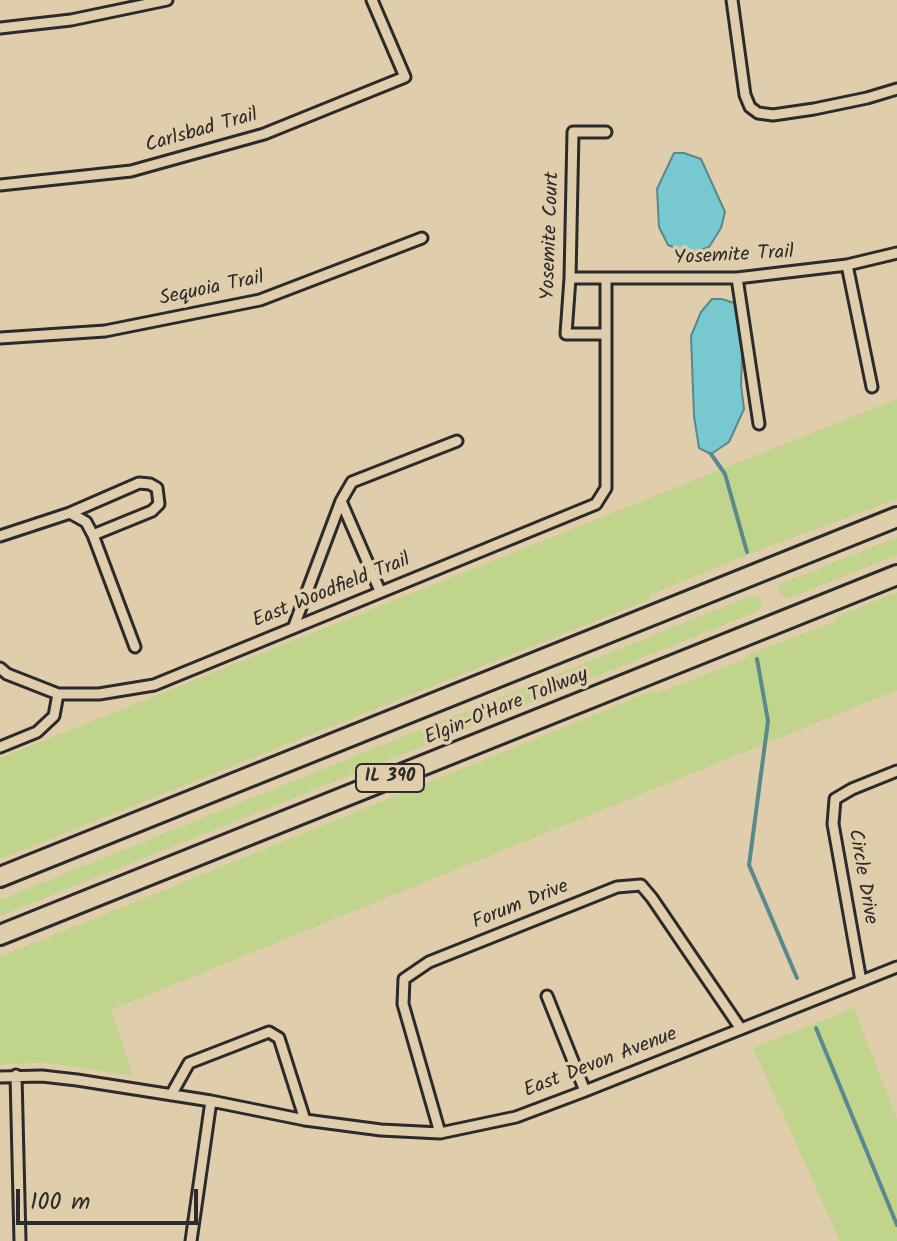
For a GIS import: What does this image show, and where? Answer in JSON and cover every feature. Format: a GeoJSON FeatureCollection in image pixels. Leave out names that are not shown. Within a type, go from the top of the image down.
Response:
{"type":"FeatureCollection","features":[{"type":"Feature","properties":{"kind":"highway","name":"Elgin-O'Hare Tollway"},"geometry":{"type":"LineString","coordinates":[[0,877],[897,517]]}},
{"type":"Feature","properties":{"kind":"highway","name":"Elgin-O'Hare Tollway"},"geometry":{"type":"LineString","coordinates":[[0,935],[897,575]]}},
{"type":"Feature","properties":{"kind":"street"},"geometry":{"type":"LineString","coordinates":[[0,28],[71,20],[167,0]]}},
{"type":"Feature","properties":{"kind":"street","name":"Carlsbad Trail"},"geometry":{"type":"LineString","coordinates":[[0,185],[131,171],[264,134],[405,77],[372,0]]}},
{"type":"Feature","properties":{"kind":"street"},"geometry":{"type":"LineString","coordinates":[[732,0],[745,95],[750,107],[758,113],[773,115],[814,109],[897,89]]}},
{"type":"Feature","properties":{"kind":"street","name":"Yosemite Court"},"geometry":{"type":"LineString","coordinates":[[606,132],[573,132],[566,334],[606,334]]}},
{"type":"Feature","properties":{"kind":"street","name":"Sequoia Trail"},"geometry":{"type":"LineString","coordinates":[[0,338],[105,331],[260,300],[422,238]]}},
{"type":"Feature","properties":{"kind":"street","name":"Yosemite Trail"},"geometry":{"type":"LineString","coordinates":[[570,278],[737,278],[847,265],[897,253]]}},
{"type":"Feature","properties":{"kind":"street"},"geometry":{"type":"LineString","coordinates":[[847,265],[872,387]]}},
{"type":"Feature","properties":{"kind":"street"},"geometry":{"type":"LineString","coordinates":[[737,278],[759,424]]}},
{"type":"Feature","properties":{"kind":"street"},"geometry":{"type":"LineString","coordinates":[[606,279],[606,334]]}},
{"type":"Feature","properties":{"kind":"street","name":"East Woodfield Trail"},"geometry":{"type":"LineString","coordinates":[[58,694],[99,694],[154,685],[596,504],[606,488],[606,334]]}},
{"type":"Feature","properties":{"kind":"street"},"geometry":{"type":"LineString","coordinates":[[294,626],[341,501],[352,482],[457,441]]}},
{"type":"Feature","properties":{"kind":"street"},"geometry":{"type":"LineString","coordinates":[[0,536],[70,513],[139,483],[157,488],[159,504],[152,511],[93,535]]}},
{"type":"Feature","properties":{"kind":"street"},"geometry":{"type":"LineString","coordinates":[[341,501],[380,591]]}},
{"type":"Feature","properties":{"kind":"street"},"geometry":{"type":"LineString","coordinates":[[70,513],[86,522],[93,535],[135,647]]}},
{"type":"Feature","properties":{"kind":"street"},"geometry":{"type":"LineString","coordinates":[[0,668],[7,674],[58,694],[54,716],[37,732],[0,747]]}},
{"type":"Feature","properties":{"kind":"street","name":"Circle Drive"},"geometry":{"type":"LineString","coordinates":[[861,981],[833,824],[835,799],[897,771]]}},
{"type":"Feature","properties":{"kind":"street","name":"Forum Drive"},"geometry":{"type":"LineString","coordinates":[[440,1133],[403,1004],[404,979],[429,962],[617,887],[641,885],[741,1029]]}},
{"type":"Feature","properties":{"kind":"street","name":"East Devon Avenue"},"geometry":{"type":"LineString","coordinates":[[0,1077],[16,1075],[77,1080],[211,1101],[305,1120],[381,1130],[440,1133],[516,1117],[897,967]]}},
{"type":"Feature","properties":{"kind":"street"},"geometry":{"type":"LineString","coordinates":[[547,996],[585,1091]]}},
{"type":"Feature","properties":{"kind":"street"},"geometry":{"type":"LineString","coordinates":[[171,1095],[189,1063],[269,1032],[279,1038],[305,1120]]}},
{"type":"Feature","properties":{"kind":"street"},"geometry":{"type":"LineString","coordinates":[[16,1075],[20,1241]]}},
{"type":"Feature","properties":{"kind":"street"},"geometry":{"type":"LineString","coordinates":[[191,1241],[211,1101]]}},
{"type":"Feature","properties":{"kind":"green space"},"geometry":{"type":"Polygon","coordinates":[[[897,399],[897,499],[762,549],[649,595],[650,599],[0,859],[0,758],[897,399]]]}},
{"type":"Feature","properties":{"kind":"green space"},"geometry":{"type":"Polygon","coordinates":[[[897,537],[897,555],[787,599],[779,593],[780,584],[897,537]]]}},
{"type":"Feature","properties":{"kind":"green space"},"geometry":{"type":"Polygon","coordinates":[[[897,592],[897,690],[111,1010],[133,1076],[43,1062],[0,1065],[0,957],[653,691],[658,693],[743,660],[752,653],[837,621],[836,617],[897,592]]]}},
{"type":"Feature","properties":{"kind":"green space"},"geometry":{"type":"Polygon","coordinates":[[[750,596],[761,601],[761,607],[756,612],[0,916],[0,900],[750,596]]]}},
{"type":"Feature","properties":{"kind":"green space"},"geometry":{"type":"Polygon","coordinates":[[[854,1008],[897,1120],[897,1241],[840,1241],[753,1048],[854,1008]]]}},
{"type":"Feature","properties":{"kind":"water"},"geometry":{"type":"Polygon","coordinates":[[[674,153],[701,159],[725,212],[721,228],[709,247],[690,254],[668,245],[659,227],[657,189],[674,153]]]}},
{"type":"Feature","properties":{"kind":"water"},"geometry":{"type":"Polygon","coordinates":[[[712,299],[734,303],[743,332],[741,385],[744,409],[729,442],[711,454],[699,448],[694,416],[691,336],[701,312],[712,299]]]}},
{"type":"Feature","properties":{"kind":"waterway"},"geometry":{"type":"LineString","coordinates":[[711,454],[725,474],[747,552]]}},
{"type":"Feature","properties":{"kind":"waterway"},"geometry":{"type":"LineString","coordinates":[[757,659],[768,721],[749,865],[797,978]]}},
{"type":"Feature","properties":{"kind":"waterway"},"geometry":{"type":"LineString","coordinates":[[816,1028],[897,1225]]}}]}
